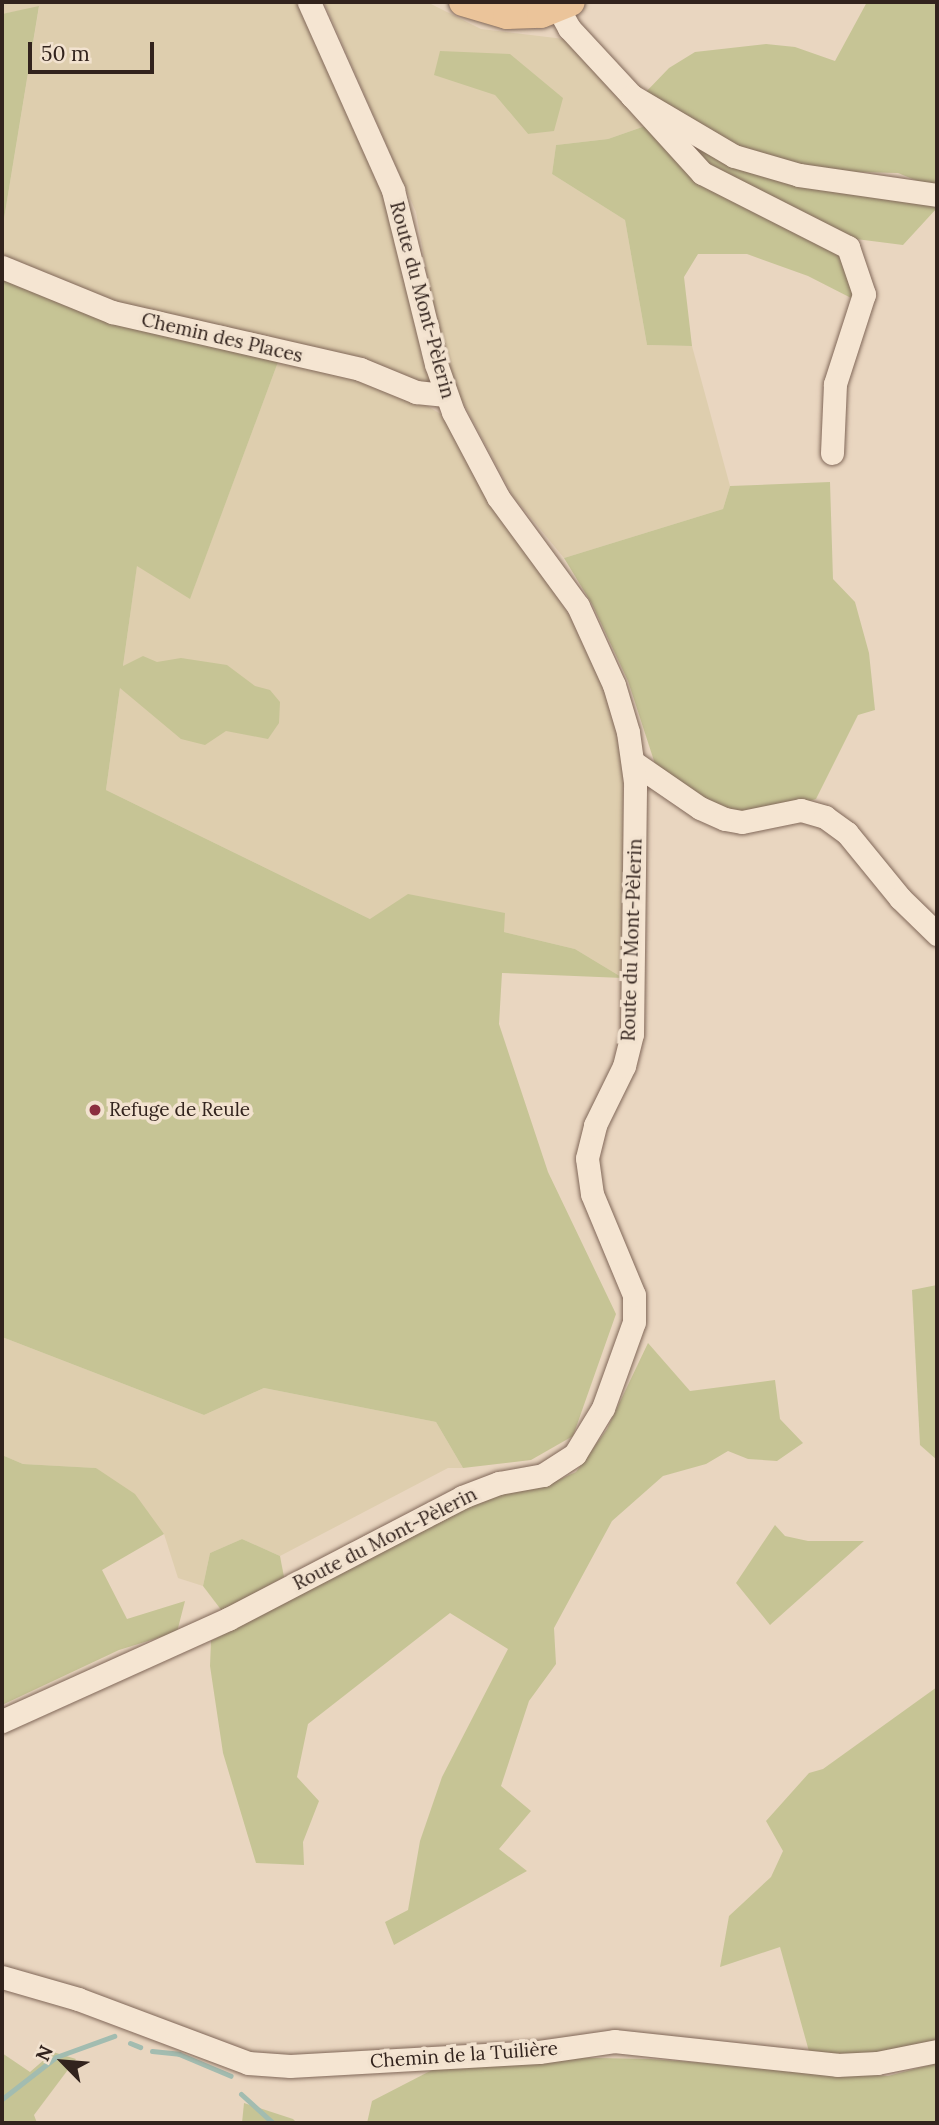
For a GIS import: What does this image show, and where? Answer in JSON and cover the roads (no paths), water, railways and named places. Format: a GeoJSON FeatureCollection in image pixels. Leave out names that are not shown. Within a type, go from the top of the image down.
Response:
{"type":"FeatureCollection","features":[{"type":"Feature","properties":{"kind":"main road"},"geometry":{"type":"LineString","coordinates":[[463,2],[507,15],[565,5]]}},
{"type":"Feature","properties":{"kind":"street","name":"Route du Mont-Pèlerin"},"geometry":{"type":"LineString","coordinates":[[2,1721],[229,1619],[462,1497],[499,1483],[543,1475],[575,1454],[603,1408],[628,1346],[635,1308],[629,1279],[592,1194],[587,1158],[594,1125],[624,1066],[632,1034],[634,762],[620,703],[587,625],[561,580],[488,481],[446,395],[393,190],[309,2]]}},
{"type":"Feature","properties":{"kind":"street"},"geometry":{"type":"LineString","coordinates":[[565,5],[569,28],[702,173],[848,247],[864,294],[835,384],[832,453]]}},
{"type":"Feature","properties":{"kind":"street"},"geometry":{"type":"LineString","coordinates":[[632,96],[734,156],[799,175],[937,195]]}},
{"type":"Feature","properties":{"kind":"street","name":"Chemin des Places"},"geometry":{"type":"LineString","coordinates":[[2,267],[113,312],[360,369],[416,392],[446,395]]}},
{"type":"Feature","properties":{"kind":"street"},"geometry":{"type":"LineString","coordinates":[[634,762],[701,808],[725,819],[742,822],[802,810],[825,817],[847,833],[900,898],[937,934]]}},
{"type":"Feature","properties":{"kind":"street","name":"Chemin de la Tuilière"},"geometry":{"type":"LineString","coordinates":[[2,1978],[78,1999],[248,2063],[290,2066],[539,2052],[614,2041],[837,2065],[877,2063],[937,2051]]}},
{"type":"Feature","properties":{"kind":"waterway"},"geometry":{"type":"LineString","coordinates":[[2,2099],[56,2057],[114,2036]]}},
{"type":"Feature","properties":{"kind":"waterway"},"geometry":{"type":"LineString","coordinates":[[130,2043],[140,2047]]}},
{"type":"Feature","properties":{"kind":"waterway"},"geometry":{"type":"LineString","coordinates":[[152,2051],[179,2054],[231,2076]]}},
{"type":"Feature","properties":{"kind":"waterway"},"geometry":{"type":"LineString","coordinates":[[241,2094],[273,2123]]}},
{"type":"Feature","properties":{"kind":"place","name":"Refuge de Reule"},"geometry":{"type":"Point","coordinates":[95,1110]}}]}
